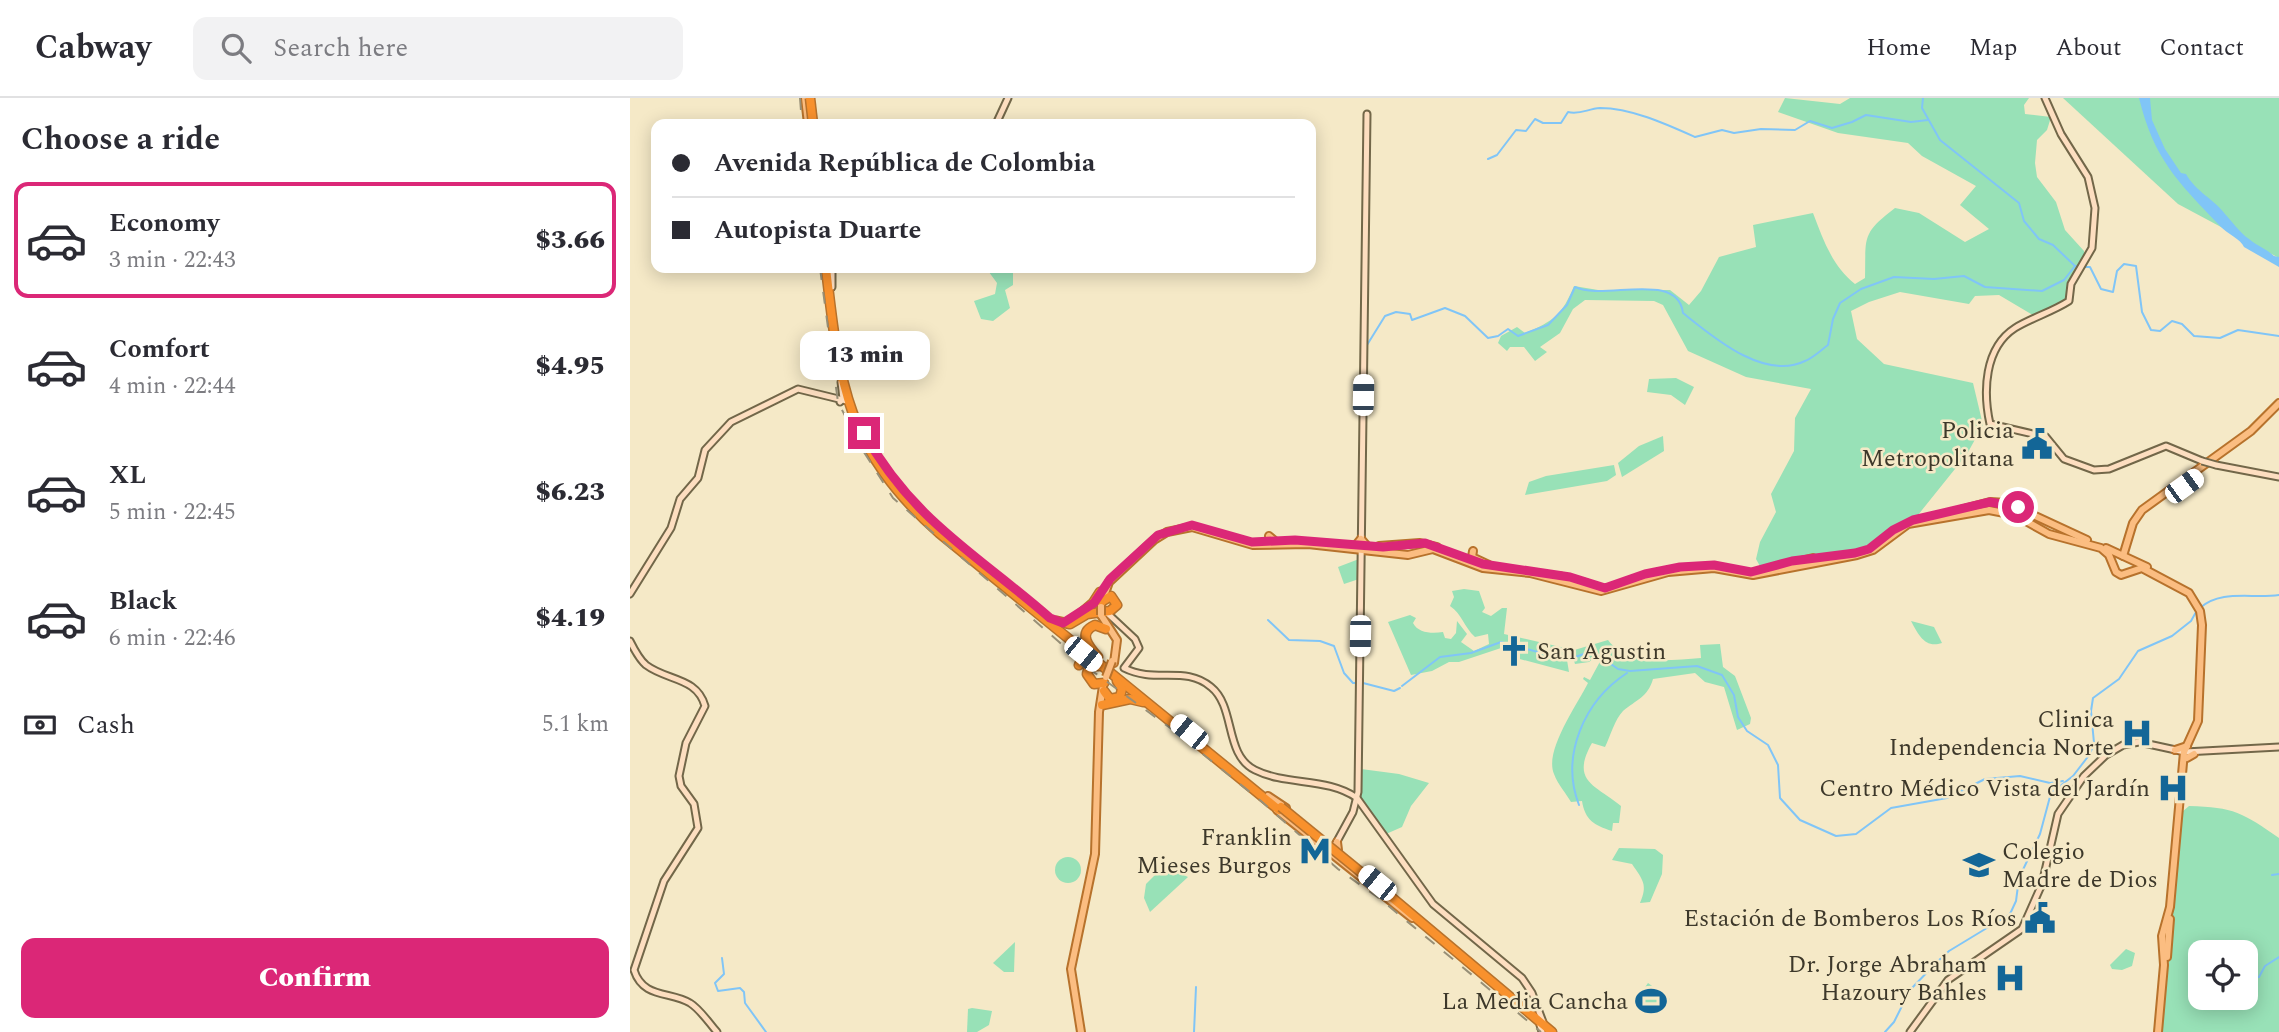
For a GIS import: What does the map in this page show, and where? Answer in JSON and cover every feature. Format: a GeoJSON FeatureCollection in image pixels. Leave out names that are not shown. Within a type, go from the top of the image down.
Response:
{"type":"FeatureCollection","features":[{"type":"Feature","properties":{"kind":"highway"},"geometry":{"type":"LineString","coordinates":[[809,98],[811,119]]}},
{"type":"Feature","properties":{"kind":"highway"},"geometry":{"type":"LineString","coordinates":[[829,273],[848,389],[876,454],[918,508],[976,561],[1390,897],[1545,1029]]}},
{"type":"Feature","properties":{"kind":"highway"},"geometry":{"type":"LineString","coordinates":[[829,273],[844,401],[867,446],[905,500],[1230,774],[1268,798]]}},
{"type":"Feature","properties":{"kind":"highway"},"geometry":{"type":"LineString","coordinates":[[1011,591],[1016,603]]}},
{"type":"Feature","properties":{"kind":"highway"},"geometry":{"type":"LineString","coordinates":[[1054,625],[1071,621],[1094,603],[1100,592]]}},
{"type":"Feature","properties":{"kind":"highway"},"geometry":{"type":"LineString","coordinates":[[1054,625],[1066,625],[1091,612],[1105,611]]}},
{"type":"Feature","properties":{"kind":"highway"},"geometry":{"type":"LineString","coordinates":[[1077,621],[1079,629],[1088,629],[1095,625],[1106,629]]}},
{"type":"Feature","properties":{"kind":"highway"},"geometry":{"type":"LineString","coordinates":[[1054,625],[1079,650],[1099,662]]}},
{"type":"Feature","properties":{"kind":"highway"},"geometry":{"type":"LineString","coordinates":[[1088,629],[1085,640],[1099,662],[1120,683],[1157,710]]}},
{"type":"Feature","properties":{"kind":"highway"},"geometry":{"type":"LineString","coordinates":[[1079,650],[1083,657],[1079,665]]}},
{"type":"Feature","properties":{"kind":"highway"},"geometry":{"type":"LineString","coordinates":[[1099,662],[1089,666],[1087,674],[1094,684],[1106,681],[1109,698],[1118,698],[1123,693],[1120,683]]}},
{"type":"Feature","properties":{"kind":"highway"},"geometry":{"type":"LineString","coordinates":[[1102,705],[1130,699],[1145,703]]}},
{"type":"Feature","properties":{"kind":"highway"},"geometry":{"type":"LineString","coordinates":[[1412,916],[1535,1012],[1545,1029]]}},
{"type":"Feature","properties":{"kind":"main road"},"geometry":{"type":"LineString","coordinates":[[809,98],[811,119]]}},
{"type":"Feature","properties":{"kind":"main road"},"geometry":{"type":"LineString","coordinates":[[998,119],[1008,98]]}},
{"type":"Feature","properties":{"kind":"main road"},"geometry":{"type":"LineString","coordinates":[[2045,98],[2092,191],[2096,222],[2086,261],[2077,275],[2069,301],[2014,329],[1992,358],[1986,386],[1990,424],[2046,437],[2064,459],[2088,469],[2106,470],[2166,446],[2216,465],[2279,477]]}},
{"type":"Feature","properties":{"kind":"main road"},"geometry":{"type":"LineString","coordinates":[[1330,854],[1357,799],[1367,114]]}},
{"type":"Feature","properties":{"kind":"main road"},"geometry":{"type":"LineString","coordinates":[[630,594],[671,528],[680,499],[698,478],[703,453],[727,425],[796,389],[844,401]]}},
{"type":"Feature","properties":{"kind":"main road"},"geometry":{"type":"LineString","coordinates":[[2133,573],[2129,555],[2136,523],[2146,509],[2200,474],[2261,426],[2279,405]]}},
{"type":"Feature","properties":{"kind":"main road"},"geometry":{"type":"LineString","coordinates":[[1959,510],[1989,500],[2012,502],[2095,543]]}},
{"type":"Feature","properties":{"kind":"main road"},"geometry":{"type":"LineString","coordinates":[[1112,662],[1114,641],[1106,629],[1105,611],[1111,580],[1167,532],[1200,527],[1257,542],[1270,538],[1415,553],[1433,550],[1483,568],[1569,580],[1604,591],[1674,571],[1714,568],[1749,575],[1863,551],[1908,522],[1997,502],[2018,507],[2115,552],[2129,555],[2187,587],[2200,607],[2205,629],[2200,719],[2188,752],[2166,938],[2159,1032]]}},
{"type":"Feature","properties":{"kind":"main road"},"geometry":{"type":"LineString","coordinates":[[2018,507],[2001,505],[2043,531],[2101,548],[2109,555],[2116,572],[2126,576],[2142,568],[2172,583],[2189,593],[2200,607]]}},
{"type":"Feature","properties":{"kind":"main road"},"geometry":{"type":"LineString","coordinates":[[1787,565],[1870,551],[1900,528],[1930,519],[1939,526],[1946,515],[1983,510],[2011,513]]}},
{"type":"Feature","properties":{"kind":"main road"},"geometry":{"type":"LineString","coordinates":[[2043,531],[2048,528],[2045,520]]}},
{"type":"Feature","properties":{"kind":"main road"},"geometry":{"type":"LineString","coordinates":[[1083,1032],[1071,974],[1096,851],[1102,705],[1116,640],[1100,592],[1121,567],[1163,532],[1195,525],[1251,544],[1311,542]]}},
{"type":"Feature","properties":{"kind":"main road"},"geometry":{"type":"LineString","coordinates":[[1362,547],[1425,543],[1489,565],[1607,588],[1653,572],[1710,565],[1751,572],[1777,568]]}},
{"type":"Feature","properties":{"kind":"main road"},"geometry":{"type":"LineString","coordinates":[[1410,544],[1404,551],[1415,553]]}},
{"type":"Feature","properties":{"kind":"main road"},"geometry":{"type":"LineString","coordinates":[[1460,556],[1468,557],[1472,551],[1472,557],[1489,565]]}},
{"type":"Feature","properties":{"kind":"main road"},"geometry":{"type":"LineString","coordinates":[[2115,552],[2129,555]]}},
{"type":"Feature","properties":{"kind":"main road"},"geometry":{"type":"LineString","coordinates":[[1703,560],[1710,565]]}},
{"type":"Feature","properties":{"kind":"main road"},"geometry":{"type":"LineString","coordinates":[[1105,611],[1118,603],[1109,591],[1111,580]]}},
{"type":"Feature","properties":{"kind":"main road"},"geometry":{"type":"LineString","coordinates":[[1105,611],[1135,639],[1139,648],[1124,668],[1145,677],[1193,677],[1215,690],[1240,755],[1249,766],[1261,772],[1340,789],[1357,799],[1433,904],[1522,978],[1532,993],[1535,1012]]}},
{"type":"Feature","properties":{"kind":"main road"},"geometry":{"type":"LineString","coordinates":[[630,641],[643,663],[693,687],[701,695],[705,706],[686,743],[679,776],[681,786],[694,804],[698,828],[664,881],[635,970],[641,984],[665,996],[690,1002],[717,1032]]}},
{"type":"Feature","properties":{"kind":"main road"},"geometry":{"type":"LineString","coordinates":[[1100,733],[1106,681]]}},
{"type":"Feature","properties":{"kind":"main road"},"geometry":{"type":"LineString","coordinates":[[1911,1032],[1950,981],[2012,941],[2026,928],[2045,880],[2060,816],[2088,774],[2107,757],[2132,745],[2146,744],[2188,752],[2279,748]]}},
{"type":"Feature","properties":{"kind":"main road"},"geometry":{"type":"LineString","coordinates":[[2174,751],[2188,752]]}},
{"type":"Feature","properties":{"kind":"main road"},"geometry":{"type":"LineString","coordinates":[[1268,798],[1335,844],[1412,916]]}},
{"type":"Feature","properties":{"kind":"main road"},"geometry":{"type":"LineString","coordinates":[[1268,798],[1330,854],[1412,916]]}},
{"type":"Feature","properties":{"kind":"green space"},"geometry":{"type":"Polygon","coordinates":[[[1785,98],[1840,104],[1850,98],[2029,98],[2024,105],[2025,114],[2051,117],[2047,130],[2037,140],[2037,177],[2056,202],[2065,230],[2084,251],[2084,257],[2070,284],[2067,299],[2036,317],[1999,295],[1975,296],[1969,304],[1900,292],[1851,311],[1857,339],[1884,364],[1973,383],[1983,425],[1967,454],[1918,515],[1874,550],[1761,568],[1756,559],[1760,542],[1776,512],[1771,494],[1794,451],[1795,418],[1811,389],[1746,377],[1688,351],[1663,305],[1654,301],[1585,300],[1573,309],[1560,333],[1540,347],[1547,352],[1535,361],[1524,347],[1510,347],[1507,351],[1498,343],[1501,336],[1517,327],[1525,333],[1550,321],[1561,310],[1574,286],[1598,290],[1670,290],[1689,305],[1701,291],[1719,257],[1756,247],[1753,225],[1813,213],[1834,260],[1855,284],[1865,278],[1866,245],[1871,231],[1895,208],[1919,213],[1965,242],[1989,229],[1960,205],[1976,186],[1922,156],[1908,143],[1838,133],[1778,112],[1785,98]]]}},
{"type":"Feature","properties":{"kind":"green space"},"geometry":{"type":"Polygon","coordinates":[[[2063,98],[2279,98],[2279,258],[2178,204],[2063,98]]]}},
{"type":"Feature","properties":{"kind":"green space"},"geometry":{"type":"Polygon","coordinates":[[[990,273],[1013,273],[1013,285],[1005,290],[1010,308],[993,321],[981,319],[974,301],[995,294],[997,283],[990,273]]]}},
{"type":"Feature","properties":{"kind":"green space"},"geometry":{"type":"Polygon","coordinates":[[[1676,378],[1694,387],[1685,405],[1671,395],[1647,392],[1649,379],[1676,378]]]}},
{"type":"Feature","properties":{"kind":"green space"},"geometry":{"type":"Polygon","coordinates":[[[1663,436],[1664,451],[1622,477],[1618,463],[1639,446],[1663,436]]]}},
{"type":"Feature","properties":{"kind":"green space"},"geometry":{"type":"Polygon","coordinates":[[[1614,465],[1616,475],[1607,481],[1525,495],[1529,482],[1546,476],[1614,465]]]}},
{"type":"Feature","properties":{"kind":"green space"},"geometry":{"type":"Polygon","coordinates":[[[1359,559],[1359,579],[1344,584],[1338,567],[1359,559]]]}},
{"type":"Feature","properties":{"kind":"green space"},"geometry":{"type":"Polygon","coordinates":[[[1452,591],[1479,591],[1485,608],[1482,612],[1491,616],[1502,608],[1507,608],[1504,634],[1565,648],[1569,672],[1516,658],[1519,650],[1510,645],[1459,662],[1449,662],[1432,671],[1411,675],[1388,622],[1410,615],[1416,618],[1413,623],[1418,629],[1430,633],[1443,632],[1445,638],[1451,639],[1456,633],[1457,621],[1467,634],[1461,642],[1474,651],[1489,644],[1488,634],[1475,637],[1450,606],[1454,597],[1452,591]]]}},
{"type":"Feature","properties":{"kind":"green space"},"geometry":{"type":"Polygon","coordinates":[[[1911,621],[1934,627],[1942,643],[1927,642],[1919,635],[1911,621]]]}},
{"type":"Feature","properties":{"kind":"green space"},"geometry":{"type":"Polygon","coordinates":[[[1608,640],[1616,649],[1650,660],[1701,658],[1700,645],[1720,644],[1723,667],[1735,676],[1751,718],[1750,724],[1737,730],[1724,687],[1705,682],[1695,673],[1653,679],[1645,694],[1620,714],[1605,747],[1592,743],[1586,756],[1585,775],[1589,781],[1621,806],[1619,823],[1613,823],[1612,831],[1591,821],[1585,813],[1582,801],[1571,802],[1554,774],[1552,764],[1557,741],[1588,683],[1583,679],[1584,677],[1590,680],[1603,656],[1600,653],[1589,662],[1575,664],[1571,651],[1608,640]]]}},
{"type":"Feature","properties":{"kind":"green space"},"geometry":{"type":"Polygon","coordinates":[[[1361,769],[1399,774],[1429,783],[1411,806],[1402,827],[1386,834],[1360,799],[1361,769]]]}},
{"type":"Feature","properties":{"kind":"green space"},"geometry":{"type":"Polygon","coordinates":[[[2189,806],[2228,810],[2247,817],[2279,838],[2279,1032],[2162,1032],[2182,812],[2189,806]]]}},
{"type":"Feature","properties":{"kind":"green space"},"geometry":{"type":"Polygon","coordinates":[[[1619,848],[1655,849],[1663,855],[1662,874],[1650,902],[1640,903],[1644,892],[1643,883],[1632,864],[1612,860],[1619,848]]]}},
{"type":"Feature","properties":{"kind":"green space"},"geometry":{"type":"Polygon","coordinates":[[[1068,857],[1077,861],[1081,870],[1077,879],[1068,883],[1059,879],[1055,870],[1059,861],[1068,857]]]}},
{"type":"Feature","properties":{"kind":"green space"},"geometry":{"type":"Polygon","coordinates":[[[1169,868],[1188,877],[1150,912],[1144,898],[1146,884],[1161,869],[1169,868]]]}},
{"type":"Feature","properties":{"kind":"green space"},"geometry":{"type":"Polygon","coordinates":[[[1015,942],[1014,972],[1004,972],[993,963],[1015,942]]]}},
{"type":"Feature","properties":{"kind":"green space"},"geometry":{"type":"Polygon","coordinates":[[[2126,949],[2135,953],[2132,966],[2122,970],[2112,969],[2110,965],[2126,949]]]}},
{"type":"Feature","properties":{"kind":"green space"},"geometry":{"type":"Polygon","coordinates":[[[1648,983],[1670,999],[1661,1013],[1635,1002],[1648,983]]]}},
{"type":"Feature","properties":{"kind":"green space"},"geometry":{"type":"Polygon","coordinates":[[[968,1009],[992,1011],[989,1025],[977,1032],[967,1032],[968,1009]]]}},
{"type":"Feature","properties":{"kind":"water"},"geometry":{"type":"Polygon","coordinates":[[[2139,98],[2150,98],[2152,120],[2165,149],[2181,173],[2186,174],[2246,236],[2279,257],[2279,267],[2244,247],[2226,232],[2179,182],[2152,137],[2139,98]]]}},
{"type":"Feature","properties":{"kind":"waterway"},"geometry":{"type":"LineString","coordinates":[[1923,98],[1922,108],[1940,140],[2019,203],[2024,221],[2039,239],[2053,245],[2075,266]]}},
{"type":"Feature","properties":{"kind":"waterway"},"geometry":{"type":"LineString","coordinates":[[1488,159],[1497,155],[1516,130],[1526,131],[1535,119],[1543,123],[1561,123],[1568,112],[1600,108],[1636,114],[1695,137],[1722,130],[1734,133],[1761,129],[1795,130],[1810,121],[1832,128],[1866,115],[1911,122],[1928,120]]}},
{"type":"Feature","properties":{"kind":"waterway"},"geometry":{"type":"LineString","coordinates":[[2085,267],[2090,267],[2101,289],[2113,292],[2117,271],[2124,264],[2136,266],[2142,312],[2151,330],[2160,331],[2172,321],[2182,324],[2194,336],[2220,338],[2238,330],[2279,336]]}},
{"type":"Feature","properties":{"kind":"waterway"},"geometry":{"type":"LineString","coordinates":[[1367,345],[1385,316],[1396,312],[1410,314],[1412,320],[1445,308],[1465,316],[1488,338],[1498,336],[1508,329],[1518,336],[1548,325],[1567,305],[1575,287],[1603,291],[1638,289],[1668,293],[1678,300],[1683,313],[1740,354],[1756,361],[1789,366],[1808,360],[1828,345],[1833,319],[1840,303],[1861,289],[1894,277],[1934,279],[1964,276],[1985,287],[2042,291],[2064,280],[2075,266],[2079,266]]}},
{"type":"Feature","properties":{"kind":"waterway"},"geometry":{"type":"LineString","coordinates":[[2200,608],[2208,602],[2227,597],[2279,595]]}},
{"type":"Feature","properties":{"kind":"waterway"},"geometry":{"type":"LineString","coordinates":[[1885,1032],[1894,1022],[1910,990],[1937,962],[1949,951],[2010,914],[2016,901],[2019,878],[2040,834],[2051,793],[2073,776],[2090,754],[2094,743],[2091,711],[2093,698],[2119,679],[2138,651],[2172,636],[2191,621],[2196,612]]}},
{"type":"Feature","properties":{"kind":"waterway"},"geometry":{"type":"LineString","coordinates":[[1268,620],[1289,640],[1320,641],[1334,646],[1344,673],[1353,683],[1357,683]]}},
{"type":"Feature","properties":{"kind":"waterway"},"geometry":{"type":"LineString","coordinates":[[1402,686],[1440,657],[1471,653],[1501,642],[1567,660],[1592,651],[1618,669],[1630,671],[1697,666],[1722,675],[1734,695],[1738,717],[1747,731],[1768,745],[1778,765],[1780,798],[1800,820],[1836,836],[1856,834],[1891,808],[1947,798],[1985,779],[2020,776],[2050,783],[2063,781]]}},
{"type":"Feature","properties":{"kind":"waterway"},"geometry":{"type":"LineString","coordinates":[[1579,805],[1572,768],[1580,731],[1599,699],[1627,673]]}},
{"type":"Feature","properties":{"kind":"waterway"},"geometry":{"type":"LineString","coordinates":[[1363,683],[1394,691],[1400,688]]}},
{"type":"Feature","properties":{"kind":"waterway"},"geometry":{"type":"LineString","coordinates":[[2272,875],[2279,874]]}},
{"type":"Feature","properties":{"kind":"waterway"},"geometry":{"type":"LineString","coordinates":[[2258,977],[2265,966],[2279,957]]}},
{"type":"Feature","properties":{"kind":"waterway"},"geometry":{"type":"LineString","coordinates":[[722,958],[724,974],[715,983],[718,991],[740,988],[744,992],[745,1003],[766,1032]]}},
{"type":"Feature","properties":{"kind":"waterway"},"geometry":{"type":"LineString","coordinates":[[1194,1032],[1196,987]]}},
{"type":"Feature","properties":{"kind":"railway"},"geometry":{"type":"LineString","coordinates":[[800,98],[802,119]]}},
{"type":"Feature","properties":{"kind":"railway"},"geometry":{"type":"LineString","coordinates":[[821,273],[838,402],[862,449],[893,498],[1095,673],[1173,730],[1261,801],[1338,869],[1380,899],[1541,1032]]}},
{"type":"Feature","properties":{"kind":"place","name":"Policia Metropolitana"},"geometry":{"type":"Point","coordinates":[2037,444]}},
{"type":"Feature","properties":{"kind":"place","name":"San Agustin"},"geometry":{"type":"Point","coordinates":[1514,651]}},
{"type":"Feature","properties":{"kind":"place","name":"Clinica Independencia Norte"},"geometry":{"type":"Point","coordinates":[2137,733]}},
{"type":"Feature","properties":{"kind":"place","name":"Centro Médico Vista del Jardín"},"geometry":{"type":"Point","coordinates":[2173,788]}},
{"type":"Feature","properties":{"kind":"place","name":"Franklin Mieses Burgos"},"geometry":{"type":"Point","coordinates":[1315,851]}},
{"type":"Feature","properties":{"kind":"place","name":"Colegio Madre de Dios"},"geometry":{"type":"Point","coordinates":[1979,865]}},
{"type":"Feature","properties":{"kind":"place","name":"Estación de Bomberos Los Ríos"},"geometry":{"type":"Point","coordinates":[2040,918]}},
{"type":"Feature","properties":{"kind":"place","name":"Dr. Jorge Abraham Hazoury Bahles"},"geometry":{"type":"Point","coordinates":[2010,978]}},
{"type":"Feature","properties":{"kind":"place","name":"La Media Cancha"},"geometry":{"type":"Point","coordinates":[1651,1001]}},
{"type":"Feature","properties":{"kind":"route"},"geometry":{"type":"LineString","coordinates":[[864,433],[889,475],[922,513],[1050,618],[1063,623],[1071,621],[1094,603],[1105,584],[1158,535],[1171,528],[1192,525],[1201,525],[1252,542],[1295,540],[1383,547],[1425,543],[1483,564],[1570,577],[1605,588],[1645,574],[1680,567],[1714,565],[1751,572],[1792,561],[1855,553],[1869,549],[1902,524],[1913,520],[1990,502],[2018,507]]}}]}
